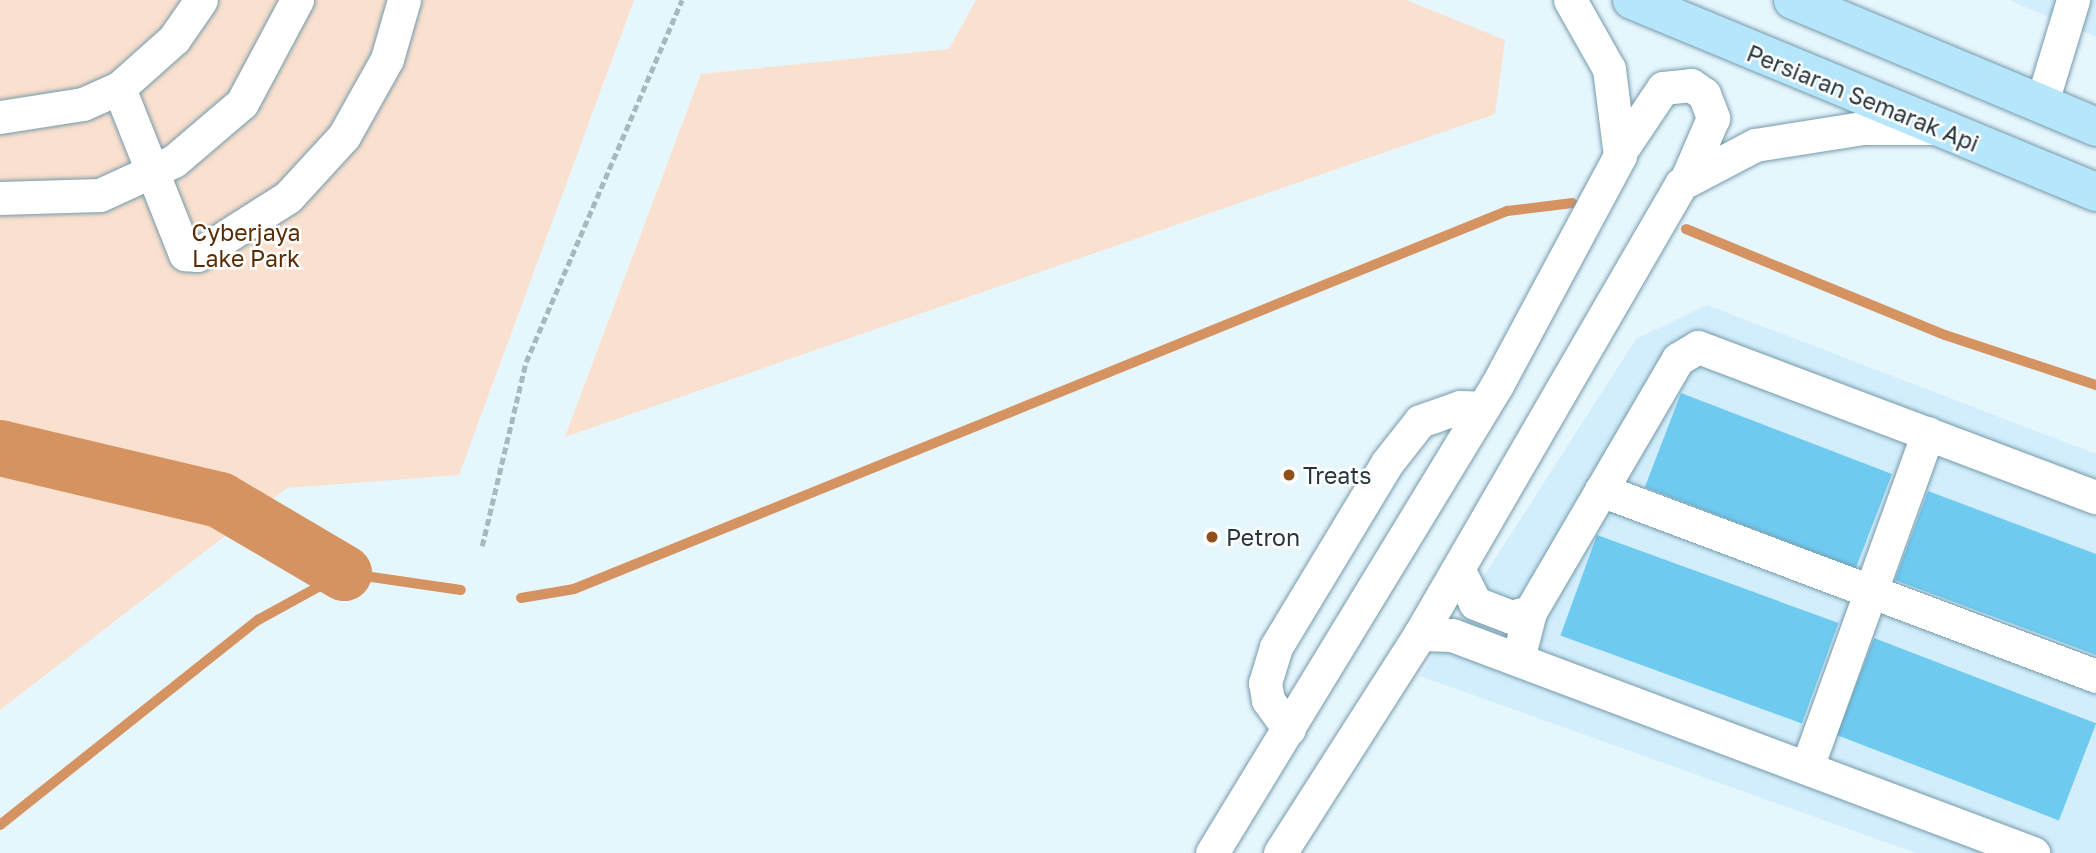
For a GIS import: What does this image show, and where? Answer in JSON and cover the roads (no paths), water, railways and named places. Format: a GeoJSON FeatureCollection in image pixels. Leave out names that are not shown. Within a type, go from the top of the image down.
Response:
{"type":"FeatureCollection","features":[{"type":"Feature","properties":{"kind":"main road","name":"Persiaran Semarak Api"},"geometry":{"type":"LineString","coordinates":[[1632,0],[1933,128],[2096,192]]}},
{"type":"Feature","properties":{"kind":"main road"},"geometry":{"type":"LineString","coordinates":[[1793,0],[2042,102],[2096,127]]}},
{"type":"Feature","properties":{"kind":"street"},"geometry":{"type":"LineString","coordinates":[[0,117],[83,104],[119,88],[174,39],[201,0]]}},
{"type":"Feature","properties":{"kind":"street"},"geometry":{"type":"LineString","coordinates":[[0,198],[100,195],[149,176],[200,143],[242,103],[297,0]]}},
{"type":"Feature","properties":{"kind":"street"},"geometry":{"type":"LineString","coordinates":[[119,88],[149,176],[185,254],[221,243],[288,197],[344,136],[387,59],[404,0]]}},
{"type":"Feature","properties":{"kind":"street"},"geometry":{"type":"LineString","coordinates":[[1570,0],[1609,69],[1624,146]]}},
{"type":"Feature","properties":{"kind":"street"},"geometry":{"type":"LineString","coordinates":[[2042,102],[2073,0]]}},
{"type":"Feature","properties":{"kind":"street"},"geometry":{"type":"LineString","coordinates":[[1212,853],[1290,729],[1483,408],[1624,146],[1662,88],[1691,85],[1704,94],[1713,118],[1687,178],[1420,634],[1280,853]]}},
{"type":"Feature","properties":{"kind":"street"},"geometry":{"type":"LineString","coordinates":[[1687,178],[1755,145],[1862,128],[1933,128]]}},
{"type":"Feature","properties":{"kind":"street"},"geometry":{"type":"LineString","coordinates":[[1518,659],[1530,612],[1678,359],[1698,346],[2096,497]]}},
{"type":"Feature","properties":{"kind":"street"},"geometry":{"type":"LineString","coordinates":[[1290,729],[1268,700],[1265,683],[1276,648],[1373,486],[1420,421],[1460,407],[1483,408]]}},
{"type":"Feature","properties":{"kind":"street"},"geometry":{"type":"LineString","coordinates":[[1807,768],[1928,433]]}},
{"type":"Feature","properties":{"kind":"street"},"geometry":{"type":"LineString","coordinates":[[1601,490],[2096,676]]}},
{"type":"Feature","properties":{"kind":"street"},"geometry":{"type":"LineString","coordinates":[[1458,569],[1475,603],[1511,617],[1530,612]]}},
{"type":"Feature","properties":{"kind":"street"},"geometry":{"type":"LineString","coordinates":[[1420,634],[1452,635],[2033,853]]}},
{"type":"Feature","properties":{"kind":"waterway"},"geometry":{"type":"LineString","coordinates":[[521,598],[574,589],[1507,211],[1573,203]]}},
{"type":"Feature","properties":{"kind":"waterway"},"geometry":{"type":"LineString","coordinates":[[1686,229],[1945,335],[2096,385]]}},
{"type":"Feature","properties":{"kind":"waterway"},"geometry":{"type":"LineString","coordinates":[[0,448],[220,500],[344,573]]}},
{"type":"Feature","properties":{"kind":"waterway"},"geometry":{"type":"LineString","coordinates":[[0,825],[258,620],[344,573],[461,590]]}},
{"type":"Feature","properties":{"kind":"place","name":"Treats"},"geometry":{"type":"Point","coordinates":[1289,475]}},
{"type":"Feature","properties":{"kind":"place","name":"Petron"},"geometry":{"type":"Point","coordinates":[1212,537]}},
{"type":"Feature","properties":{"kind":"park label","name":"Cyberjaya Lake Park"},"geometry":{"type":"Point","coordinates":[246,245]}}]}
